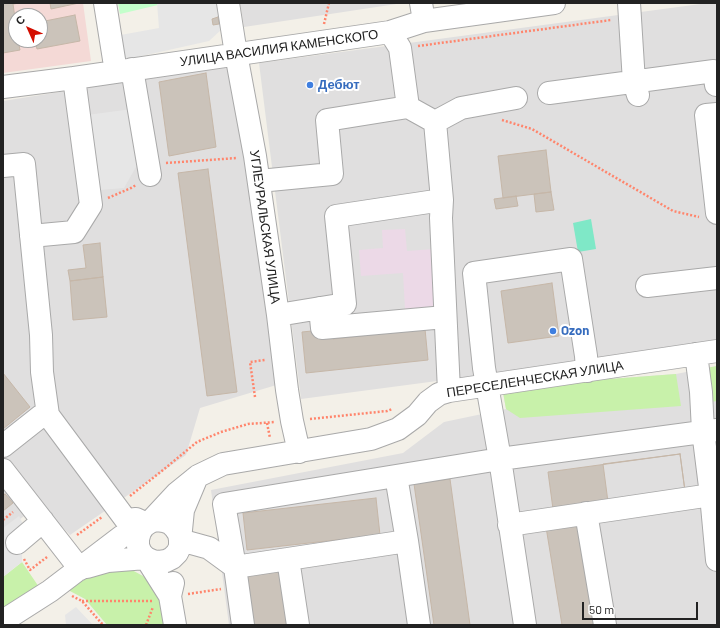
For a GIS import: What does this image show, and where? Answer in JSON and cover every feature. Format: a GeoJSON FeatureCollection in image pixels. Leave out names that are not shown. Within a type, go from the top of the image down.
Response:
{"type":"FeatureCollection","features":[{"type":"Feature","properties":{"kind":"street"},"geometry":{"type":"LineString","coordinates":[[105,3],[150,175]]}},
{"type":"Feature","properties":{"kind":"street","name":"УГЛЕУРАЛЬСКАЯ УЛИЦА"},"geometry":{"type":"LineString","coordinates":[[228,3],[236,54],[256,156],[287,390],[299,452]]}},
{"type":"Feature","properties":{"kind":"street","name":"УЛИЦА ВАСИЛИЯ КАМЕНСКОГО"},"geometry":{"type":"LineString","coordinates":[[3,87],[236,54],[395,40],[422,12],[546,4]]}},
{"type":"Feature","properties":{"kind":"street"},"geometry":{"type":"LineString","coordinates":[[629,10],[636,88]]}},
{"type":"Feature","properties":{"kind":"street"},"geometry":{"type":"LineString","coordinates":[[395,40],[408,107]]}},
{"type":"Feature","properties":{"kind":"street"},"geometry":{"type":"LineString","coordinates":[[549,93],[636,88],[714,71],[716,85]]}},
{"type":"Feature","properties":{"kind":"street"},"geometry":{"type":"LineString","coordinates":[[31,236],[74,232],[90,205],[74,78]]}},
{"type":"Feature","properties":{"kind":"street"},"geometry":{"type":"LineString","coordinates":[[435,122],[461,108],[516,98]]}},
{"type":"Feature","properties":{"kind":"street"},"geometry":{"type":"LineString","coordinates":[[259,181],[332,174],[327,120],[408,107],[435,122]]}},
{"type":"Feature","properties":{"kind":"street"},"geometry":{"type":"LineString","coordinates":[[710,216],[706,115],[717,114]]}},
{"type":"Feature","properties":{"kind":"street"},"geometry":{"type":"LineString","coordinates":[[435,122],[442,200],[441,218],[449,391]]}},
{"type":"Feature","properties":{"kind":"street"},"geometry":{"type":"LineString","coordinates":[[3,166],[24,164],[42,372],[48,415],[126,520],[136,519],[147,524]]}},
{"type":"Feature","properties":{"kind":"street"},"geometry":{"type":"LineString","coordinates":[[278,315],[344,304],[336,216],[442,200]]}},
{"type":"Feature","properties":{"kind":"street"},"geometry":{"type":"LineString","coordinates":[[525,625],[500,459],[484,368],[474,273],[571,259],[587,371]]}},
{"type":"Feature","properties":{"kind":"street"},"geometry":{"type":"LineString","coordinates":[[646,286],[717,278]]}},
{"type":"Feature","properties":{"kind":"street"},"geometry":{"type":"LineString","coordinates":[[320,308],[322,328],[445,317]]}},
{"type":"Feature","properties":{"kind":"street","name":"ПЕРЕСЕЛЕНЧЕСКАЯ УЛИЦА"},"geometry":{"type":"LineString","coordinates":[[3,621],[50,591],[121,536],[147,524],[157,520],[170,523],[179,534],[180,544],[172,558],[159,562],[146,558],[141,553],[138,546],[140,532],[147,524],[177,492],[198,476],[223,464],[371,439],[398,429],[417,415],[428,402],[438,394],[449,391],[717,352]]}},
{"type":"Feature","properties":{"kind":"street"},"geometry":{"type":"LineString","coordinates":[[696,354],[701,392],[710,430],[711,495],[717,560]]}},
{"type":"Feature","properties":{"kind":"street"},"geometry":{"type":"LineString","coordinates":[[3,446],[41,416]]}},
{"type":"Feature","properties":{"kind":"street"},"geometry":{"type":"LineString","coordinates":[[243,625],[224,504],[500,459],[710,430]]}},
{"type":"Feature","properties":{"kind":"street"},"geometry":{"type":"LineString","coordinates":[[3,470],[80,569]]}},
{"type":"Feature","properties":{"kind":"street"},"geometry":{"type":"LineString","coordinates":[[163,599],[180,544],[183,510],[198,476]]}},
{"type":"Feature","properties":{"kind":"street"},"geometry":{"type":"LineString","coordinates":[[396,476],[419,625]]}},
{"type":"Feature","properties":{"kind":"street"},"geometry":{"type":"LineString","coordinates":[[509,524],[711,495]]}},
{"type":"Feature","properties":{"kind":"street"},"geometry":{"type":"LineString","coordinates":[[586,513],[605,625]]}},
{"type":"Feature","properties":{"kind":"street"},"geometry":{"type":"LineString","coordinates":[[17,543],[43,521]]}},
{"type":"Feature","properties":{"kind":"street"},"geometry":{"type":"LineString","coordinates":[[180,544],[209,548],[235,567],[407,541]]}},
{"type":"Feature","properties":{"kind":"street"},"geometry":{"type":"LineString","coordinates":[[146,558],[175,625]]}},
{"type":"Feature","properties":{"kind":"street","name":"ПЕРЕСЕЛЕНЧЕСКАЯ УЛИЦА"},"geometry":{"type":"LineString","coordinates":[[80,569],[108,561],[146,558]]}},
{"type":"Feature","properties":{"kind":"street"},"geometry":{"type":"LineString","coordinates":[[288,559],[298,625]]}},
{"type":"Feature","properties":{"kind":"path"},"geometry":{"type":"LineString","coordinates":[[395,40],[629,10]]}},
{"type":"Feature","properties":{"kind":"path"},"geometry":{"type":"LineString","coordinates":[[496,119],[532,129],[673,210],[710,216]]}},
{"type":"Feature","properties":{"kind":"path"},"geometry":{"type":"LineString","coordinates":[[90,205],[131,188],[150,175],[161,163],[256,156]]}},
{"type":"Feature","properties":{"kind":"path"},"geometry":{"type":"LineString","coordinates":[[255,397],[250,362],[269,359]]}},
{"type":"Feature","properties":{"kind":"path"},"geometry":{"type":"LineString","coordinates":[[68,595],[82,601],[103,625]]}},
{"type":"Feature","properties":{"kind":"path"},"geometry":{"type":"LineString","coordinates":[[146,625],[163,599]]}},
{"type":"Feature","properties":{"kind":"shaded area"},"geometry":{"type":"Polygon","coordinates":[[[3,3],[83,3],[91,61],[3,73],[3,3]]]}},
{"type":"Feature","properties":{"kind":"shaded area"},"geometry":{"type":"Polygon","coordinates":[[[157,3],[217,3],[221,30],[209,41],[115,62],[104,38],[159,28],[157,3]]]}},
{"type":"Feature","properties":{"kind":"shaded area"},"geometry":{"type":"Polygon","coordinates":[[[240,3],[403,3],[244,27],[240,3]]]}},
{"type":"Feature","properties":{"kind":"shaded area"},"geometry":{"type":"Polygon","coordinates":[[[717,3],[717,344],[301,399],[259,63],[717,3]]]}},
{"type":"Feature","properties":{"kind":"shaded area"},"geometry":{"type":"Polygon","coordinates":[[[236,64],[283,383],[200,408],[186,455],[70,535],[40,504],[3,532],[3,101],[236,64]]]}},
{"type":"Feature","properties":{"kind":"shaded area"},"geometry":{"type":"Polygon","coordinates":[[[132,109],[140,160],[124,188],[99,190],[87,115],[132,109]]]}},
{"type":"Feature","properties":{"kind":"shaded area"},"geometry":{"type":"Polygon","coordinates":[[[405,229],[407,251],[434,249],[438,307],[405,309],[403,273],[361,276],[359,250],[383,248],[382,230],[405,229]]]}},
{"type":"Feature","properties":{"kind":"shaded area"},"geometry":{"type":"Polygon","coordinates":[[[717,366],[717,625],[229,625],[211,490],[403,453],[444,422],[506,409],[502,387],[676,374],[717,366]]]}},
{"type":"Feature","properties":{"kind":"shaded area"},"geometry":{"type":"Polygon","coordinates":[[[19,516],[32,542],[22,550],[22,562],[3,577],[3,528],[19,516]]]}},
{"type":"Feature","properties":{"kind":"shaded area"},"geometry":{"type":"Polygon","coordinates":[[[76,607],[93,625],[66,625],[65,615],[76,607]]]}},
{"type":"Feature","properties":{"kind":"green space"},"geometry":{"type":"Polygon","coordinates":[[[118,3],[157,3],[158,5],[120,14],[118,3]]]}},
{"type":"Feature","properties":{"kind":"green space"},"geometry":{"type":"Polygon","coordinates":[[[591,219],[596,249],[578,252],[573,223],[591,219]]]}},
{"type":"Feature","properties":{"kind":"green space"},"geometry":{"type":"Polygon","coordinates":[[[717,366],[717,401],[711,402],[706,368],[717,366]]]}},
{"type":"Feature","properties":{"kind":"green space"},"geometry":{"type":"Polygon","coordinates":[[[676,374],[681,406],[520,418],[506,409],[502,387],[676,374]]]}},
{"type":"Feature","properties":{"kind":"green space"},"geometry":{"type":"Polygon","coordinates":[[[22,562],[41,590],[3,615],[3,577],[22,562]]]}},
{"type":"Feature","properties":{"kind":"green space"},"geometry":{"type":"Polygon","coordinates":[[[130,569],[143,576],[151,583],[160,598],[164,625],[107,625],[85,599],[68,590],[83,576],[130,569]]]}},
{"type":"Feature","properties":{"kind":"building"},"geometry":{"type":"Polygon","coordinates":[[[3,3],[20,3],[13,4],[14,8],[8,8],[8,48],[20,48],[20,50],[3,53],[3,3]]]}},
{"type":"Feature","properties":{"kind":"building"},"geometry":{"type":"Polygon","coordinates":[[[50,3],[79,3],[51,9],[50,3]]]}},
{"type":"Feature","properties":{"kind":"building"},"geometry":{"type":"Polygon","coordinates":[[[75,15],[80,41],[48,47],[48,20],[75,15]]]}},
{"type":"Feature","properties":{"kind":"building"},"geometry":{"type":"Polygon","coordinates":[[[218,17],[219,24],[213,25],[212,19],[218,17]]]}},
{"type":"Feature","properties":{"kind":"building"},"geometry":{"type":"Polygon","coordinates":[[[206,73],[216,147],[169,156],[159,82],[206,73]]]}},
{"type":"Feature","properties":{"kind":"building"},"geometry":{"type":"Polygon","coordinates":[[[546,150],[551,192],[503,198],[498,156],[546,150]]]}},
{"type":"Feature","properties":{"kind":"building"},"geometry":{"type":"Polygon","coordinates":[[[208,169],[237,392],[207,396],[178,173],[208,169]]]}},
{"type":"Feature","properties":{"kind":"building"},"geometry":{"type":"Polygon","coordinates":[[[551,192],[554,210],[536,212],[534,194],[551,192]]]}},
{"type":"Feature","properties":{"kind":"building"},"geometry":{"type":"Polygon","coordinates":[[[516,196],[518,206],[496,209],[494,199],[516,196]]]}},
{"type":"Feature","properties":{"kind":"building"},"geometry":{"type":"Polygon","coordinates":[[[100,243],[103,277],[70,281],[68,270],[86,268],[83,245],[100,243]]]}},
{"type":"Feature","properties":{"kind":"building"},"geometry":{"type":"Polygon","coordinates":[[[103,277],[107,317],[73,320],[70,281],[103,277]]]}},
{"type":"Feature","properties":{"kind":"building"},"geometry":{"type":"Polygon","coordinates":[[[552,283],[559,336],[508,343],[501,291],[552,283]]]}},
{"type":"Feature","properties":{"kind":"building"},"geometry":{"type":"Polygon","coordinates":[[[332,329],[333,339],[425,329],[428,360],[306,373],[302,332],[332,329]]]}},
{"type":"Feature","properties":{"kind":"building"},"geometry":{"type":"Polygon","coordinates":[[[3,373],[30,407],[3,429],[3,373]]]}},
{"type":"Feature","properties":{"kind":"building"},"geometry":{"type":"Polygon","coordinates":[[[680,454],[685,491],[553,509],[548,472],[680,454]]]}},
{"type":"Feature","properties":{"kind":"building"},"geometry":{"type":"Polygon","coordinates":[[[680,454],[685,491],[608,502],[603,464],[680,454]]]}},
{"type":"Feature","properties":{"kind":"building"},"geometry":{"type":"Polygon","coordinates":[[[450,479],[470,625],[434,625],[414,484],[450,479]]]}},
{"type":"Feature","properties":{"kind":"building"},"geometry":{"type":"Polygon","coordinates":[[[5,494],[13,503],[3,511],[3,496],[5,494]]]}},
{"type":"Feature","properties":{"kind":"building"},"geometry":{"type":"Polygon","coordinates":[[[376,498],[380,535],[247,550],[243,513],[376,498]]]}},
{"type":"Feature","properties":{"kind":"building"},"geometry":{"type":"Polygon","coordinates":[[[581,521],[598,625],[562,625],[546,527],[581,521]]]}},
{"type":"Feature","properties":{"kind":"building"},"geometry":{"type":"Polygon","coordinates":[[[281,571],[288,625],[252,625],[246,576],[281,571]]]}},
{"type":"Feature","properties":{"kind":"place","name":"Дебют"},"geometry":{"type":"Point","coordinates":[310,85]}},
{"type":"Feature","properties":{"kind":"place","name":"Ozon"},"geometry":{"type":"Point","coordinates":[553,331]}}]}
